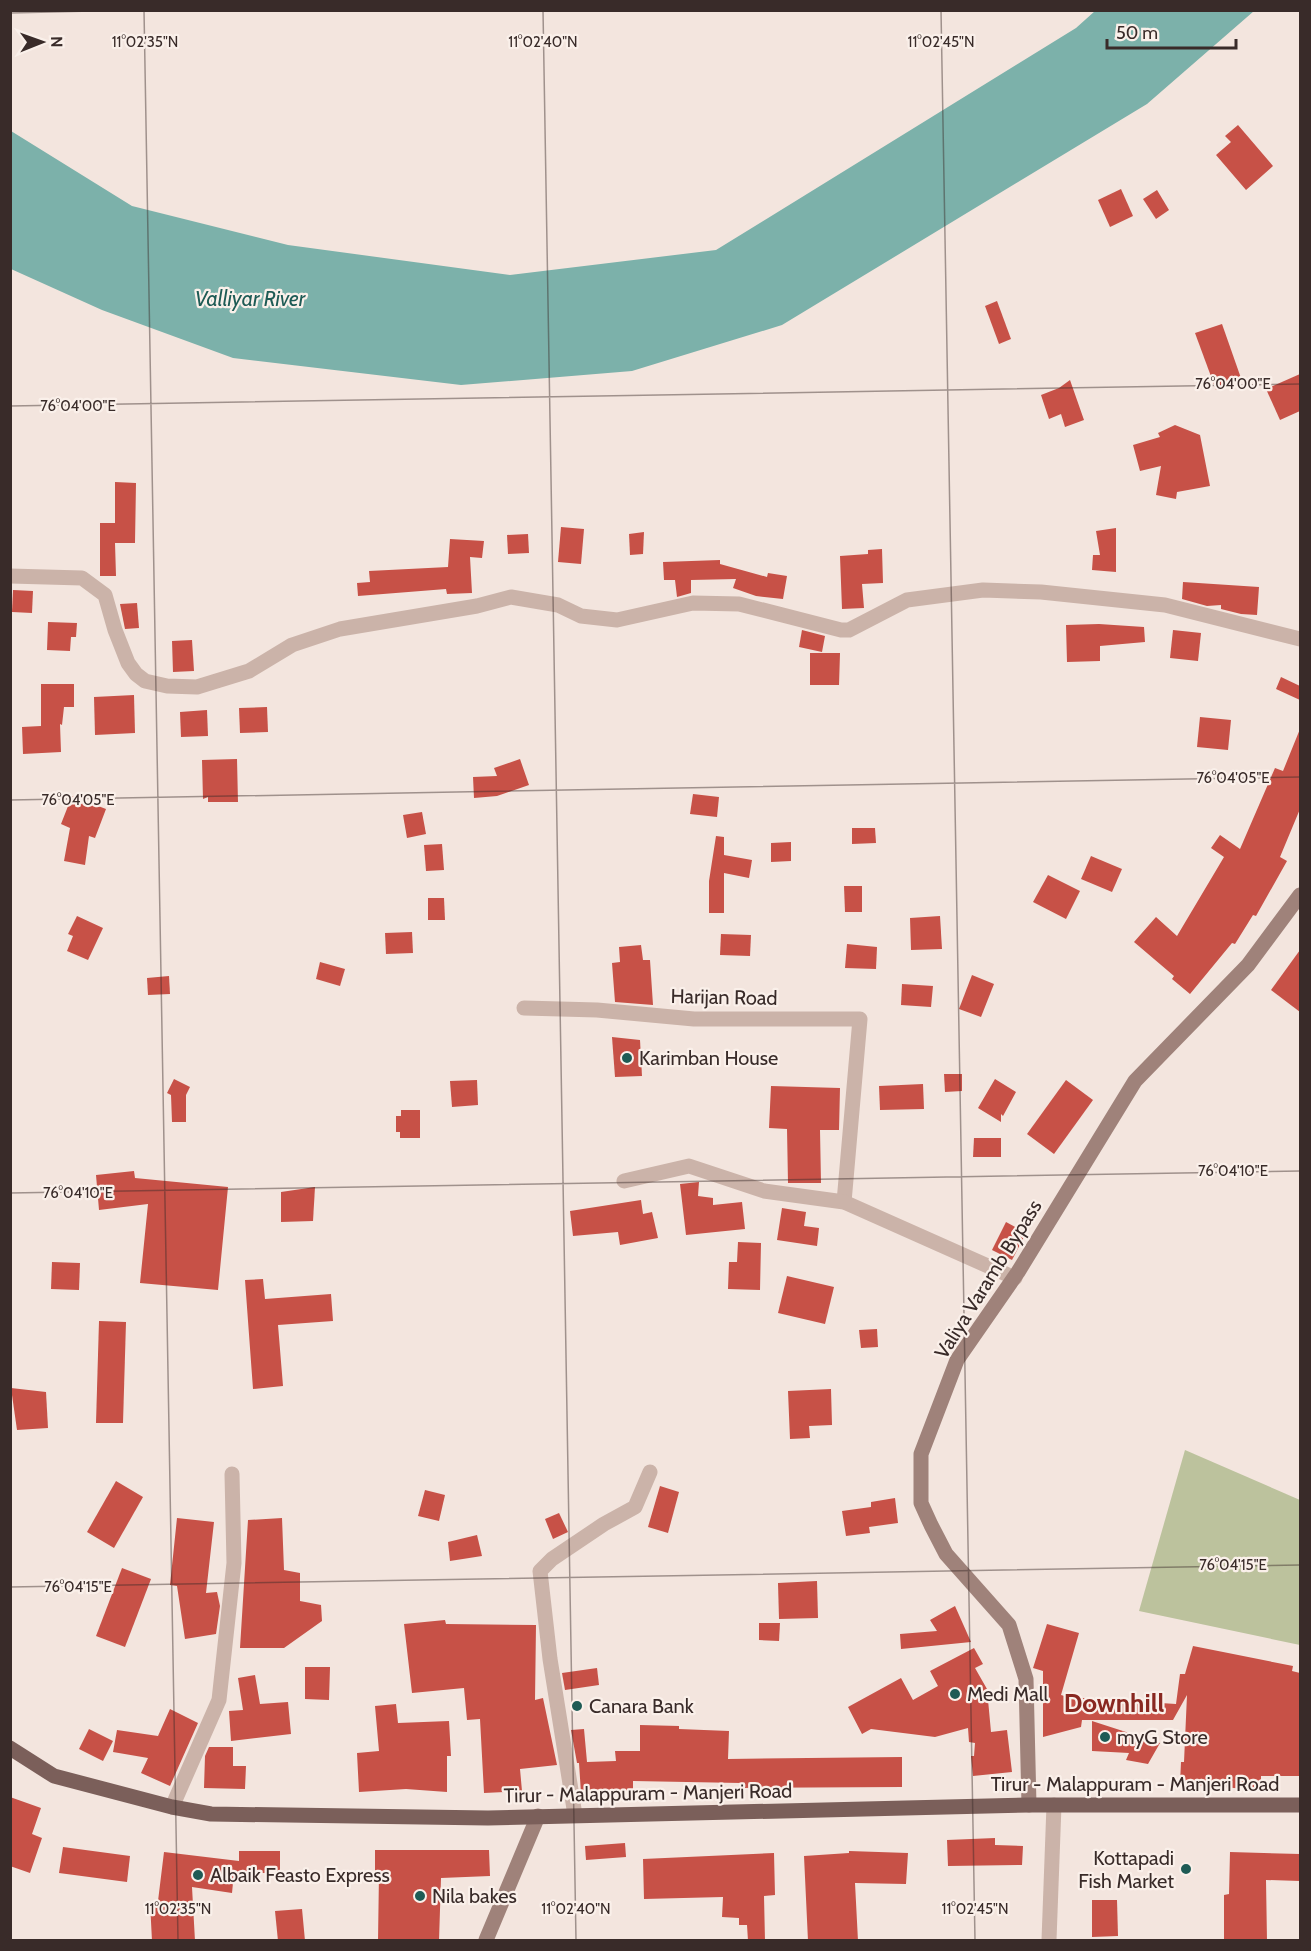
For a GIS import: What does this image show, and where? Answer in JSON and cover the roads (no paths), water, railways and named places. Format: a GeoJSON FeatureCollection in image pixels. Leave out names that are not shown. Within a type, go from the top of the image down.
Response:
{"type":"FeatureCollection","features":[{"type":"Feature","properties":{"kind":"main road","name":"Tirur - Malappuram - Manjeri Road"},"geometry":{"type":"LineString","coordinates":[[10,1748],[54,1776],[172,1807],[211,1814],[488,1818],[1029,1805],[1300,1805]]}},
{"type":"Feature","properties":{"kind":"street"},"geometry":{"type":"LineString","coordinates":[[10,576],[82,578],[105,595],[115,630],[128,663],[136,674],[145,681],[167,686],[197,687],[249,671],[292,645],[340,629],[477,606],[511,597],[558,605],[581,616],[617,621],[693,603],[739,604],[841,630],[855,627],[907,600],[983,590],[1041,592],[1165,605],[1300,639]]}},
{"type":"Feature","properties":{"kind":"street","name":"Valiya Varamb Bypass"},"geometry":{"type":"LineString","coordinates":[[1029,1805],[1026,1679],[1009,1625],[946,1554],[921,1503],[921,1454],[957,1360],[1015,1278],[1135,1081],[1248,965],[1299,901]]}},
{"type":"Feature","properties":{"kind":"street","name":"Harijan Road"},"geometry":{"type":"LineString","coordinates":[[524,1008],[597,1010],[694,1019],[860,1019],[844,1202]]}},
{"type":"Feature","properties":{"kind":"street"},"geometry":{"type":"LineString","coordinates":[[624,1181],[689,1166],[764,1191],[844,1202],[1015,1278]]}},
{"type":"Feature","properties":{"kind":"street"},"geometry":{"type":"LineString","coordinates":[[575,1815],[550,1659],[540,1571],[552,1559],[604,1524],[635,1507],[650,1472]]}},
{"type":"Feature","properties":{"kind":"street"},"geometry":{"type":"LineString","coordinates":[[172,1807],[219,1700],[234,1563],[232,1474]]}},
{"type":"Feature","properties":{"kind":"street"},"geometry":{"type":"LineString","coordinates":[[1049,1941],[1054,1805]]}},
{"type":"Feature","properties":{"kind":"street"},"geometry":{"type":"LineString","coordinates":[[486,1941],[538,1816]]}},
{"type":"Feature","properties":{"kind":"water","name":"Valliyar River"},"geometry":{"type":"Polygon","coordinates":[[[1095,11],[1254,11],[1147,104],[782,325],[632,371],[461,385],[233,358],[102,310],[11,269],[11,131],[132,206],[288,245],[510,275],[716,250],[1076,28],[1095,11]]]}},
{"type":"Feature","properties":{"kind":"place","name":"Karimban House"},"geometry":{"type":"Point","coordinates":[627,1058]}},
{"type":"Feature","properties":{"kind":"place","name":"Medi Mall"},"geometry":{"type":"Point","coordinates":[955,1694]}},
{"type":"Feature","properties":{"kind":"place","name":"Canara Bank"},"geometry":{"type":"Point","coordinates":[577,1706]}},
{"type":"Feature","properties":{"kind":"place","name":"myG Store"},"geometry":{"type":"Point","coordinates":[1105,1737]}},
{"type":"Feature","properties":{"kind":"place","name":"Kottapadi Fish Market"},"geometry":{"type":"Point","coordinates":[1186,1869]}},
{"type":"Feature","properties":{"kind":"place","name":"Albaik Feasto Express"},"geometry":{"type":"Point","coordinates":[198,1875]}},
{"type":"Feature","properties":{"kind":"place","name":"Nila bakes"},"geometry":{"type":"Point","coordinates":[420,1896]}},
{"type":"Feature","properties":{"kind":"district","name":"Downhill"},"geometry":{"type":"Point","coordinates":[1114,1703]}}]}
